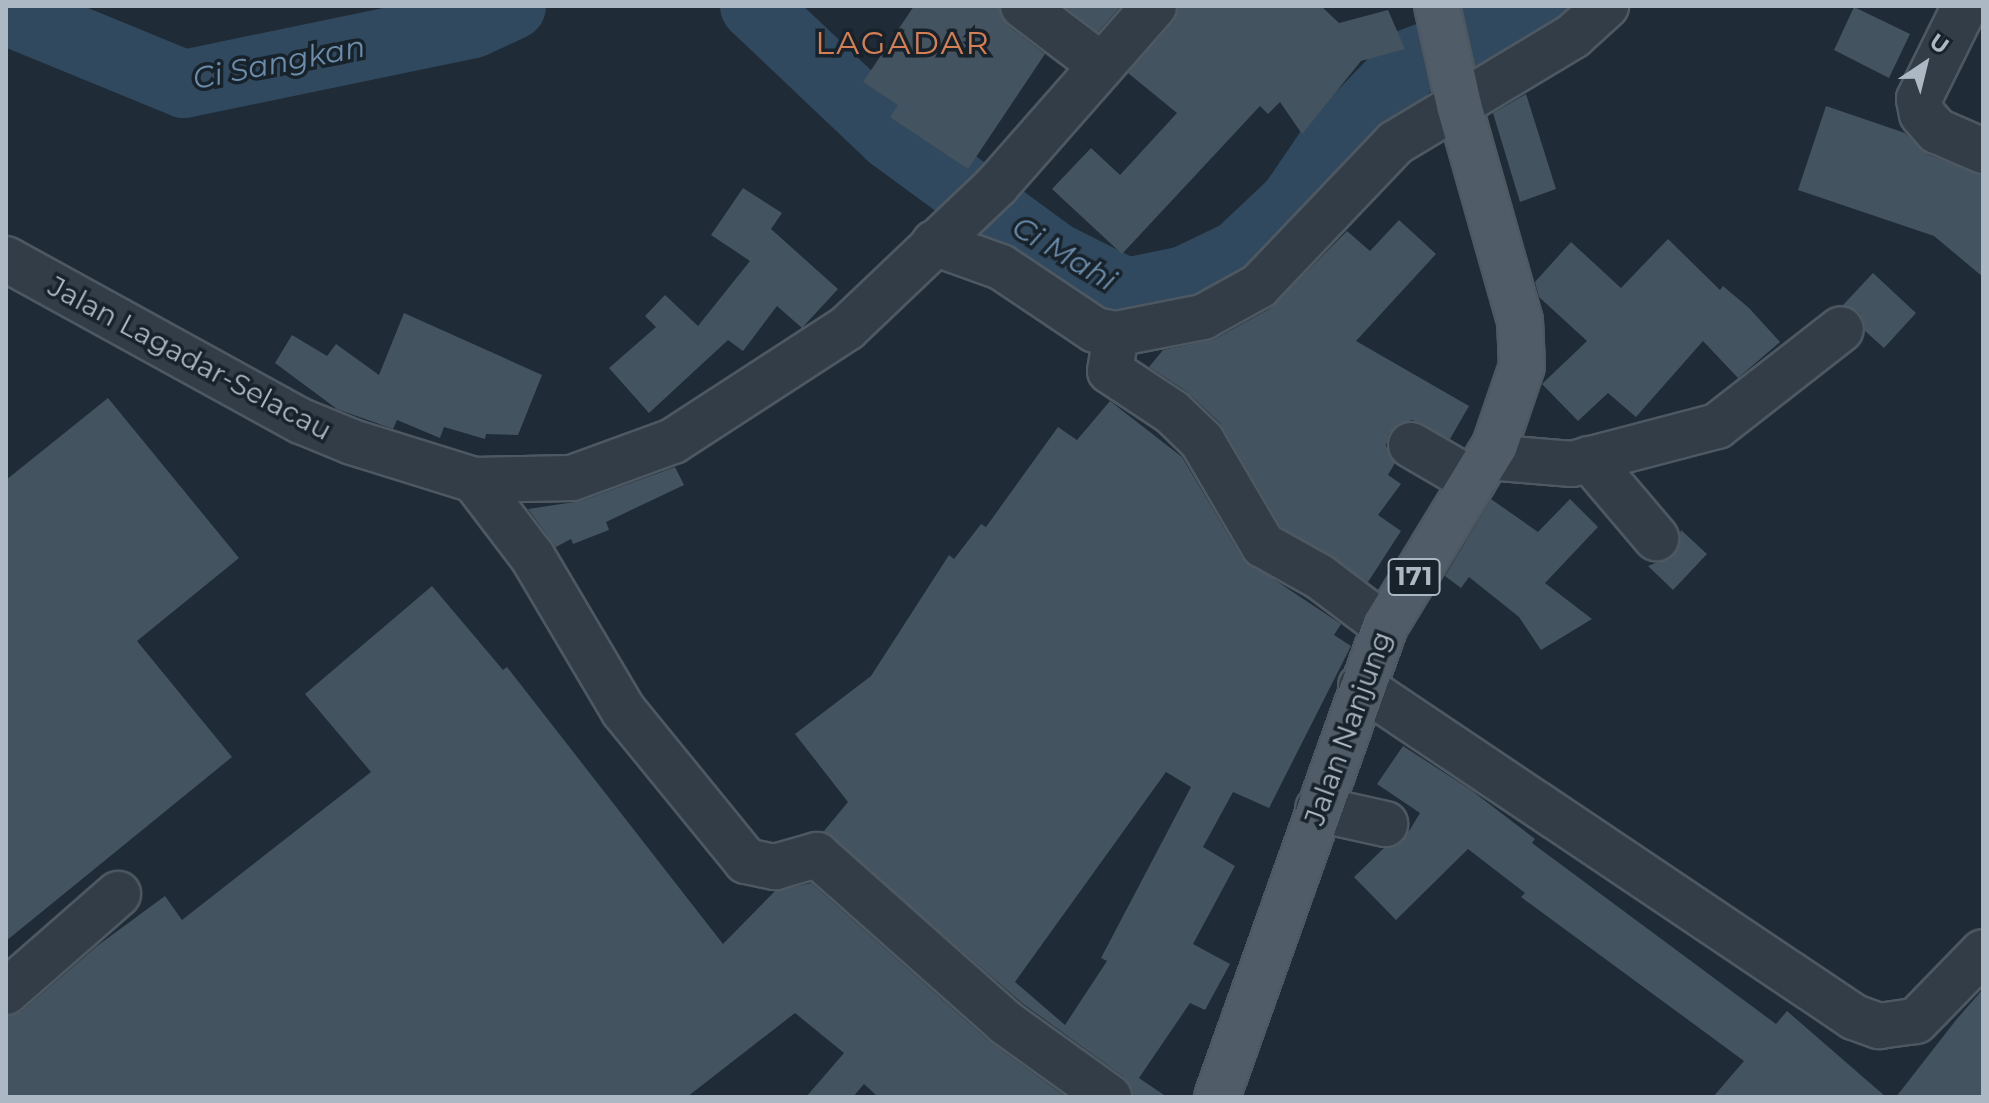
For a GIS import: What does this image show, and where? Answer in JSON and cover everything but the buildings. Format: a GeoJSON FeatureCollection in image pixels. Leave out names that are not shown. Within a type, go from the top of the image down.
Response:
{"type":"FeatureCollection","features":[{"type":"Feature","properties":{"kind":"main road","name":"Jalan Nanjung"},"geometry":{"type":"LineString","coordinates":[[1217,1097],[1361,686],[1385,626],[1480,469],[1512,407],[1524,344],[1459,105],[1437,6]]}},
{"type":"Feature","properties":{"kind":"street"},"geometry":{"type":"LineString","coordinates":[[1023,6],[1101,65]]}},
{"type":"Feature","properties":{"kind":"street","name":"Jalan Lagadar-Selacau"},"geometry":{"type":"LineString","coordinates":[[6,259],[301,421],[474,480],[572,478],[673,441],[847,328],[983,198],[1154,6]]}},
{"type":"Feature","properties":{"kind":"street"},"geometry":{"type":"LineString","coordinates":[[934,243],[1001,267],[1095,330],[1116,334],[1203,317],[1242,299],[1387,149],[1573,36],[1606,6]]}},
{"type":"Feature","properties":{"kind":"street"},"geometry":{"type":"LineString","coordinates":[[1965,6],[1919,99],[1922,114],[1937,131],[1983,151]]}},
{"type":"Feature","properties":{"kind":"street"},"geometry":{"type":"LineString","coordinates":[[1411,445],[1480,469],[1572,464],[1717,426],[1841,329]]}},
{"type":"Feature","properties":{"kind":"street"},"geometry":{"type":"LineString","coordinates":[[1116,334],[1110,371],[1172,412],[1202,441],[1263,545],[1320,577],[1385,626]]}},
{"type":"Feature","properties":{"kind":"street"},"geometry":{"type":"LineString","coordinates":[[1589,459],[1656,538]]}},
{"type":"Feature","properties":{"kind":"street"},"geometry":{"type":"LineString","coordinates":[[474,480],[538,566],[623,710],[746,861],[775,867],[817,855],[1006,1023],[1109,1097]]}},
{"type":"Feature","properties":{"kind":"street"},"geometry":{"type":"LineString","coordinates":[[1361,686],[1854,1017],[1879,1026],[1916,1021],[1983,952]]}},
{"type":"Feature","properties":{"kind":"street"},"geometry":{"type":"LineString","coordinates":[[1318,809],[1385,824]]}},
{"type":"Feature","properties":{"kind":"street"},"geometry":{"type":"LineString","coordinates":[[6,992],[118,894]]}},
{"type":"Feature","properties":{"kind":"waterway","name":"Ci Sangkan"},"geometry":{"type":"LineString","coordinates":[[6,11],[184,84],[473,24],[512,6]]}},
{"type":"Feature","properties":{"kind":"waterway","name":"Ci Mahi"},"geometry":{"type":"LineString","coordinates":[[754,6],[891,136],[1056,257],[1126,292],[1185,280],[1239,254],[1293,203],[1334,143],[1412,62],[1493,31],[1538,6]]}},
{"type":"Feature","properties":{"kind":"district","name":"LAGADAR"},"geometry":{"type":"Point","coordinates":[903,43]}}]}
